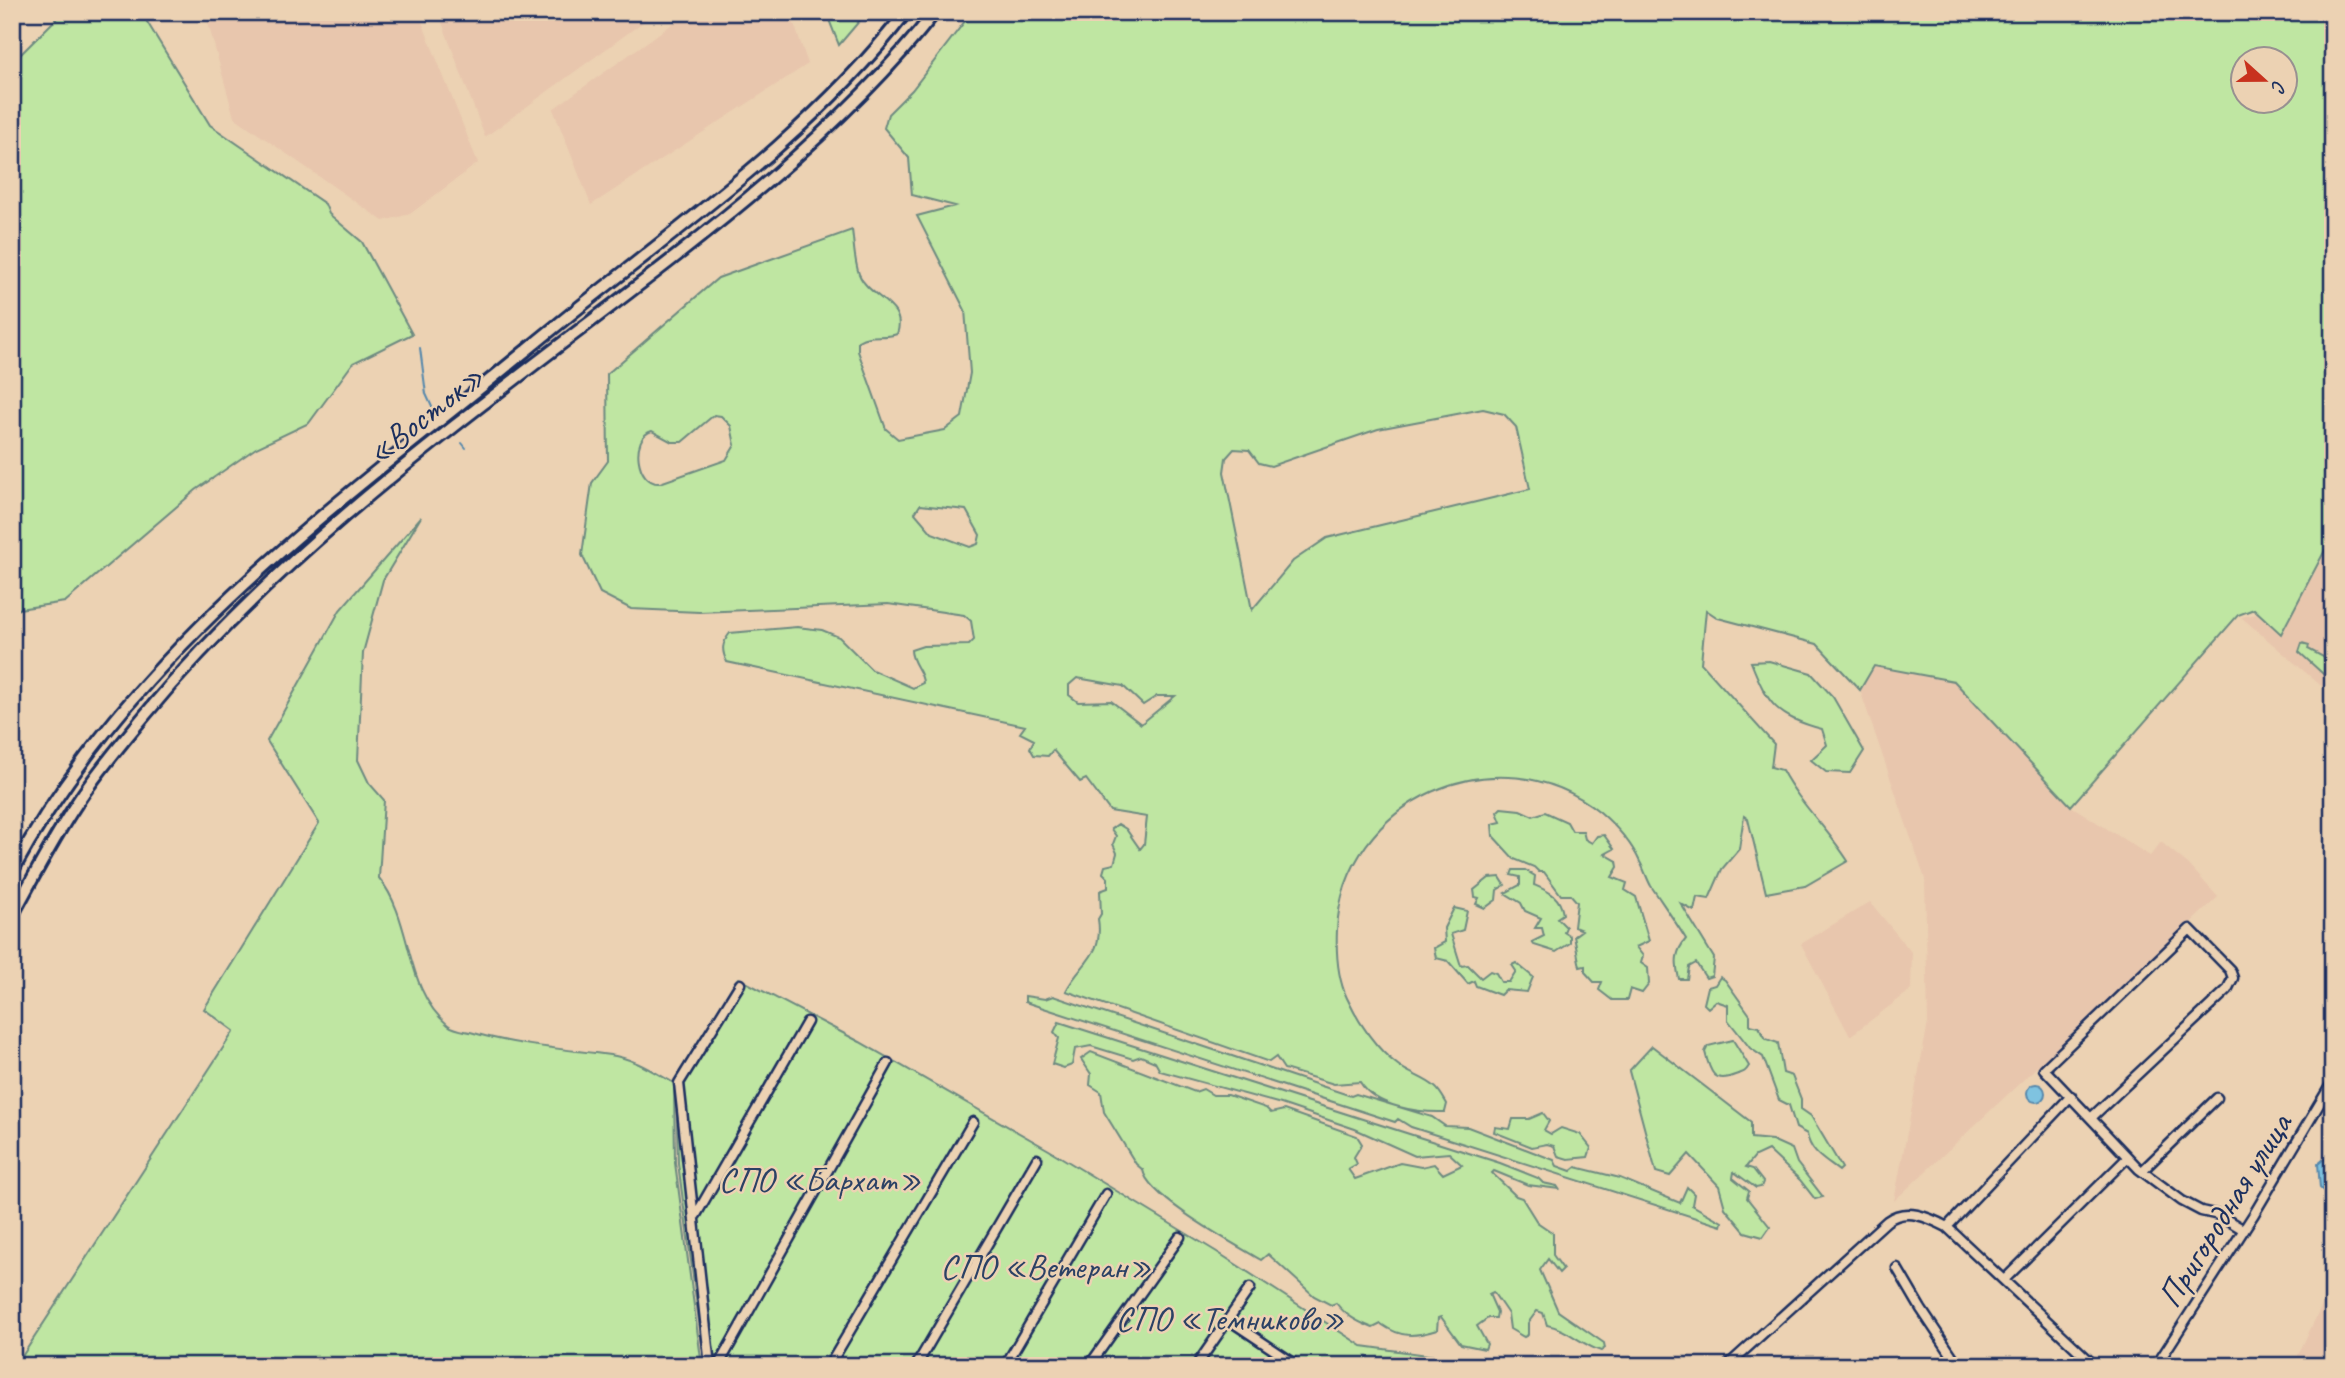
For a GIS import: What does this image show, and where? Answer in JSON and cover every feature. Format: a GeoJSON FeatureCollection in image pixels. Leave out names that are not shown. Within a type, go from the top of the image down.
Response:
{"type":"FeatureCollection","features":[{"type":"Feature","properties":{"kind":"highway","name":"«Восток»"},"geometry":{"type":"LineString","coordinates":[[12,872],[56,798],[100,738],[145,684],[231,596],[332,506],[705,211],[779,146],[845,81],[906,12]]}},
{"type":"Feature","properties":{"kind":"highway","name":"«Восток»"},"geometry":{"type":"LineString","coordinates":[[12,916],[77,801],[161,697],[248,604],[380,485],[631,291],[775,173],[883,72],[935,12]]}},
{"type":"Feature","properties":{"kind":"street"},"geometry":{"type":"LineString","coordinates":[[2092,1117],[2227,990],[2233,978],[2231,970],[2190,929],[2044,1066],[2142,1171],[2182,1201],[2201,1211],[2219,1215],[2244,1230]]}},
{"type":"Feature","properties":{"kind":"street"},"geometry":{"type":"LineString","coordinates":[[710,1366],[679,1083],[740,984]]}},
{"type":"Feature","properties":{"kind":"street"},"geometry":{"type":"LineString","coordinates":[[695,1215],[807,1022]]}},
{"type":"Feature","properties":{"kind":"street"},"geometry":{"type":"LineString","coordinates":[[718,1366],[888,1063]]}},
{"type":"Feature","properties":{"kind":"street","name":"Пригородная улица"},"geometry":{"type":"LineString","coordinates":[[2156,1366],[2244,1230],[2333,1081]]}},
{"type":"Feature","properties":{"kind":"street"},"geometry":{"type":"LineString","coordinates":[[1947,1227],[2071,1096]]}},
{"type":"Feature","properties":{"kind":"street"},"geometry":{"type":"LineString","coordinates":[[2142,1171],[2217,1098]]}},
{"type":"Feature","properties":{"kind":"street"},"geometry":{"type":"LineString","coordinates":[[829,1366],[973,1122]]}},
{"type":"Feature","properties":{"kind":"street"},"geometry":{"type":"LineString","coordinates":[[2005,1279],[2127,1158]]}},
{"type":"Feature","properties":{"kind":"street"},"geometry":{"type":"LineString","coordinates":[[916,1366],[1037,1159]]}},
{"type":"Feature","properties":{"kind":"street"},"geometry":{"type":"LineString","coordinates":[[1006,1366],[1106,1194]]}},
{"type":"Feature","properties":{"kind":"street"},"geometry":{"type":"LineString","coordinates":[[1727,1366],[1892,1217],[1903,1214],[1920,1216],[1947,1227],[2095,1366]]}},
{"type":"Feature","properties":{"kind":"street"},"geometry":{"type":"LineString","coordinates":[[1089,1366],[1180,1237]]}},
{"type":"Feature","properties":{"kind":"street"},"geometry":{"type":"LineString","coordinates":[[1897,1268],[1959,1366]]}},
{"type":"Feature","properties":{"kind":"street"},"geometry":{"type":"LineString","coordinates":[[1196,1366],[1250,1288]]}},
{"type":"Feature","properties":{"kind":"street"},"geometry":{"type":"LineString","coordinates":[[1229,1320],[1298,1366]]}},
{"type":"Feature","properties":{"kind":"shaded area"},"geometry":{"type":"Polygon","coordinates":[[[205,12],[418,12],[478,163],[410,214],[383,221],[234,117],[205,12]]]}},
{"type":"Feature","properties":{"kind":"shaded area"},"geometry":{"type":"Polygon","coordinates":[[[438,12],[657,12],[485,137],[438,12]]]}},
{"type":"Feature","properties":{"kind":"shaded area"},"geometry":{"type":"Polygon","coordinates":[[[689,12],[790,12],[808,64],[591,205],[553,109],[689,12]]]}},
{"type":"Feature","properties":{"kind":"shaded area"},"geometry":{"type":"Polygon","coordinates":[[[2333,539],[2333,696],[2241,617],[2257,614],[2281,635],[2333,539]]]}},
{"type":"Feature","properties":{"kind":"shaded area"},"geometry":{"type":"Polygon","coordinates":[[[1874,666],[1954,681],[2071,806],[2150,856],[2161,842],[2188,864],[2218,897],[1894,1201],[1928,1023],[1925,879],[1860,690],[1874,666]]]}},
{"type":"Feature","properties":{"kind":"shaded area"},"geometry":{"type":"Polygon","coordinates":[[[1870,902],[1912,953],[1911,990],[1850,1036],[1801,944],[1870,902]]]}},
{"type":"Feature","properties":{"kind":"shaded area"},"geometry":{"type":"Polygon","coordinates":[[[2333,1283],[2333,1366],[2293,1366],[2306,1338],[2333,1283]]]}},
{"type":"Feature","properties":{"kind":"green space"},"geometry":{"type":"Polygon","coordinates":[[[63,12],[141,12],[210,125],[325,204],[329,214],[362,242],[412,334],[353,363],[309,423],[256,448],[196,490],[65,602],[12,610],[12,63],[63,12]]]}},
{"type":"Feature","properties":{"kind":"green space"},"geometry":{"type":"Polygon","coordinates":[[[826,12],[867,12],[839,45],[826,12]]]}},
{"type":"Feature","properties":{"kind":"green space"},"geometry":{"type":"Polygon","coordinates":[[[972,12],[2333,12],[2333,535],[2281,634],[2254,609],[2238,615],[2071,806],[1954,681],[1874,666],[1860,690],[1817,644],[1718,618],[1706,610],[1701,663],[1774,744],[1771,767],[1782,770],[1848,861],[1805,886],[1766,893],[1748,819],[1744,816],[1739,849],[1722,869],[1709,899],[1697,897],[1694,911],[1681,904],[1714,958],[1712,976],[1706,978],[1696,963],[1689,967],[1687,979],[1679,979],[1677,958],[1686,939],[1651,886],[1632,848],[1600,812],[1560,788],[1517,778],[1474,779],[1432,792],[1396,814],[1366,845],[1346,884],[1337,930],[1337,956],[1342,982],[1362,1026],[1390,1059],[1435,1087],[1447,1104],[1445,1112],[1398,1107],[1376,1097],[1360,1082],[1334,1084],[1284,1069],[1276,1057],[1269,1062],[1066,991],[1098,942],[1100,891],[1108,888],[1108,878],[1103,873],[1105,866],[1114,864],[1117,853],[1113,844],[1116,836],[1111,829],[1118,824],[1126,829],[1140,849],[1144,844],[1147,817],[1110,811],[1086,779],[1080,782],[1053,750],[1048,756],[1034,755],[1030,748],[1034,740],[1020,733],[1025,726],[727,662],[723,650],[730,633],[797,627],[822,630],[839,637],[872,670],[913,688],[923,683],[911,650],[923,646],[969,645],[974,640],[971,621],[964,615],[888,604],[699,612],[631,609],[600,593],[582,555],[592,483],[608,461],[607,374],[718,278],[852,230],[859,274],[870,289],[892,308],[899,324],[897,334],[868,337],[858,341],[858,351],[886,429],[898,439],[945,430],[962,417],[970,373],[965,310],[917,216],[955,206],[912,195],[909,158],[884,128],[888,114],[912,90],[972,12]],[[1483,409],[1378,429],[1271,466],[1259,463],[1249,450],[1234,449],[1226,458],[1224,472],[1252,610],[1293,561],[1327,538],[1530,489],[1516,427],[1504,414],[1483,409]],[[714,415],[682,442],[672,442],[652,431],[645,435],[641,442],[639,460],[646,477],[652,482],[660,483],[726,460],[735,445],[731,426],[721,416],[714,415]],[[920,505],[915,513],[932,533],[970,547],[978,544],[980,535],[966,510],[920,505]],[[1077,678],[1069,685],[1069,695],[1078,702],[1111,701],[1141,724],[1175,696],[1157,696],[1143,705],[1123,686],[1077,678]]]}},
{"type":"Feature","properties":{"kind":"green space"},"geometry":{"type":"Polygon","coordinates":[[[421,517],[383,580],[363,653],[358,760],[369,783],[384,800],[379,878],[398,914],[423,992],[434,1010],[448,1025],[508,1041],[627,1059],[674,1083],[675,1163],[702,1366],[34,1366],[21,1358],[234,1031],[204,1009],[319,823],[267,741],[340,610],[421,517]]]}},
{"type":"Feature","properties":{"kind":"green space"},"geometry":{"type":"Polygon","coordinates":[[[2302,643],[2333,662],[2333,683],[2299,652],[2302,643]]]}},
{"type":"Feature","properties":{"kind":"green space"},"geometry":{"type":"Polygon","coordinates":[[[1769,661],[1811,673],[1833,697],[1864,751],[1850,773],[1826,772],[1811,760],[1827,745],[1822,729],[1794,720],[1769,699],[1751,662],[1769,661]]]}},
{"type":"Feature","properties":{"kind":"green space"},"geometry":{"type":"Polygon","coordinates":[[[1501,808],[1520,810],[1533,816],[1545,812],[1567,822],[1572,831],[1583,831],[1585,839],[1592,843],[1597,836],[1604,835],[1614,849],[1605,854],[1617,861],[1618,867],[1612,877],[1627,883],[1625,890],[1636,897],[1649,941],[1636,947],[1643,956],[1641,963],[1648,968],[1649,984],[1642,993],[1630,989],[1627,1000],[1612,1000],[1599,990],[1602,982],[1594,982],[1585,972],[1585,966],[1580,967],[1574,936],[1582,930],[1574,927],[1577,902],[1571,895],[1561,895],[1544,872],[1514,859],[1493,836],[1492,824],[1501,822],[1497,812],[1501,808]]]}},
{"type":"Feature","properties":{"kind":"green space"},"geometry":{"type":"Polygon","coordinates":[[[1513,870],[1525,870],[1535,876],[1534,885],[1557,899],[1563,914],[1557,918],[1566,927],[1564,932],[1570,936],[1570,943],[1556,952],[1534,945],[1532,942],[1544,936],[1542,928],[1535,928],[1541,918],[1525,911],[1521,903],[1505,893],[1520,885],[1520,877],[1511,875],[1513,870]]]}},
{"type":"Feature","properties":{"kind":"green space"},"geometry":{"type":"Polygon","coordinates":[[[1500,877],[1505,885],[1497,890],[1496,900],[1485,908],[1476,904],[1479,898],[1475,897],[1474,890],[1489,878],[1500,877]]]}},
{"type":"Feature","properties":{"kind":"green space"},"geometry":{"type":"Polygon","coordinates":[[[1454,908],[1467,911],[1463,930],[1451,934],[1461,966],[1468,965],[1481,978],[1490,971],[1496,973],[1501,982],[1509,982],[1516,971],[1512,965],[1516,963],[1533,977],[1527,992],[1505,990],[1500,995],[1476,986],[1474,981],[1468,984],[1448,961],[1436,958],[1434,948],[1445,942],[1444,928],[1454,908]]]}},
{"type":"Feature","properties":{"kind":"green space"},"geometry":{"type":"Polygon","coordinates":[[[1720,977],[1750,1015],[1750,1025],[1759,1027],[1766,1039],[1778,1043],[1783,1073],[1792,1076],[1801,1099],[1801,1109],[1811,1116],[1842,1168],[1839,1171],[1815,1151],[1807,1134],[1796,1128],[1789,1105],[1779,1100],[1763,1057],[1750,1048],[1728,1020],[1728,1005],[1716,1001],[1708,1008],[1704,1004],[1708,987],[1715,985],[1720,977]]]}},
{"type":"Feature","properties":{"kind":"green space"},"geometry":{"type":"Polygon","coordinates":[[[738,978],[860,1042],[1049,1150],[1217,1252],[1362,1346],[1508,1366],[705,1366],[678,1163],[676,1078],[738,978]]]}},
{"type":"Feature","properties":{"kind":"green space"},"geometry":{"type":"Polygon","coordinates":[[[1025,996],[1045,999],[1053,996],[1351,1096],[1356,1094],[1432,1117],[1445,1126],[1468,1127],[1554,1160],[1557,1166],[1571,1171],[1576,1167],[1620,1178],[1680,1203],[1687,1187],[1694,1194],[1692,1205],[1722,1222],[1721,1226],[1411,1127],[1398,1119],[1395,1122],[1025,1002],[1025,996]]]}},
{"type":"Feature","properties":{"kind":"green space"},"geometry":{"type":"Polygon","coordinates":[[[1059,1022],[1500,1163],[1538,1178],[1543,1183],[1557,1186],[1559,1189],[1528,1185],[1494,1171],[1492,1173],[1516,1196],[1522,1198],[1537,1222],[1553,1233],[1553,1255],[1563,1269],[1559,1273],[1548,1259],[1540,1270],[1558,1311],[1604,1343],[1605,1348],[1601,1351],[1561,1329],[1547,1325],[1543,1313],[1537,1311],[1528,1323],[1528,1335],[1524,1337],[1510,1329],[1508,1314],[1493,1292],[1489,1294],[1497,1312],[1496,1318],[1488,1318],[1477,1326],[1487,1344],[1485,1349],[1461,1344],[1441,1317],[1438,1318],[1437,1330],[1414,1335],[1401,1334],[1381,1324],[1373,1328],[1368,1326],[1348,1315],[1336,1303],[1331,1305],[1314,1296],[1268,1254],[1261,1260],[1214,1232],[1176,1206],[1148,1181],[1104,1112],[1101,1092],[1090,1085],[1091,1074],[1081,1059],[1091,1052],[1195,1092],[1203,1089],[1213,1095],[1228,1095],[1266,1108],[1271,1113],[1284,1110],[1357,1136],[1362,1144],[1354,1157],[1357,1164],[1348,1169],[1355,1179],[1400,1163],[1421,1167],[1434,1164],[1443,1174],[1462,1165],[1449,1153],[1415,1156],[1355,1129],[1281,1104],[1160,1071],[1155,1062],[1141,1056],[1133,1059],[1091,1046],[1075,1049],[1072,1065],[1064,1068],[1052,1064],[1059,1038],[1054,1032],[1059,1022]]]}},
{"type":"Feature","properties":{"kind":"green space"},"geometry":{"type":"Polygon","coordinates":[[[1733,1040],[1749,1066],[1742,1073],[1718,1077],[1711,1070],[1705,1052],[1708,1046],[1733,1040]]]}},
{"type":"Feature","properties":{"kind":"green space"},"geometry":{"type":"Polygon","coordinates":[[[1652,1046],[1751,1122],[1751,1138],[1772,1140],[1792,1149],[1797,1163],[1823,1197],[1815,1199],[1800,1180],[1768,1150],[1755,1156],[1746,1167],[1753,1169],[1763,1182],[1761,1187],[1756,1188],[1734,1172],[1733,1178],[1749,1191],[1747,1198],[1770,1227],[1763,1237],[1745,1232],[1725,1208],[1719,1186],[1689,1154],[1670,1176],[1656,1172],[1629,1071],[1652,1046]]]}},
{"type":"Feature","properties":{"kind":"green space"},"geometry":{"type":"Polygon","coordinates":[[[1543,1113],[1549,1121],[1544,1130],[1551,1134],[1561,1128],[1580,1134],[1591,1148],[1588,1157],[1568,1159],[1558,1156],[1554,1146],[1547,1144],[1532,1147],[1494,1132],[1495,1127],[1510,1129],[1513,1119],[1529,1119],[1543,1113]]]}},
{"type":"Feature","properties":{"kind":"water"},"geometry":{"type":"Polygon","coordinates":[[[2036,1084],[2042,1087],[2045,1093],[2042,1099],[2036,1102],[2030,1099],[2027,1093],[2030,1087],[2036,1084]]]}},
{"type":"Feature","properties":{"kind":"water"},"geometry":{"type":"Polygon","coordinates":[[[2324,1159],[2333,1162],[2333,1199],[2320,1188],[2318,1164],[2324,1159]]]}},
{"type":"Feature","properties":{"kind":"waterway"},"geometry":{"type":"LineString","coordinates":[[420,348],[426,394],[432,407]]}},
{"type":"Feature","properties":{"kind":"waterway"},"geometry":{"type":"LineString","coordinates":[[462,443],[466,448]]}},
{"type":"Feature","properties":{"kind":"park label","name":"СПО «Бархат»"},"geometry":{"type":"Point","coordinates":[820,1179]}},
{"type":"Feature","properties":{"kind":"park label","name":"СПО «Ветеран»"},"geometry":{"type":"Point","coordinates":[1046,1266]}},
{"type":"Feature","properties":{"kind":"park label","name":"СПО «Темниково»"},"geometry":{"type":"Point","coordinates":[1230,1318]}}]}
